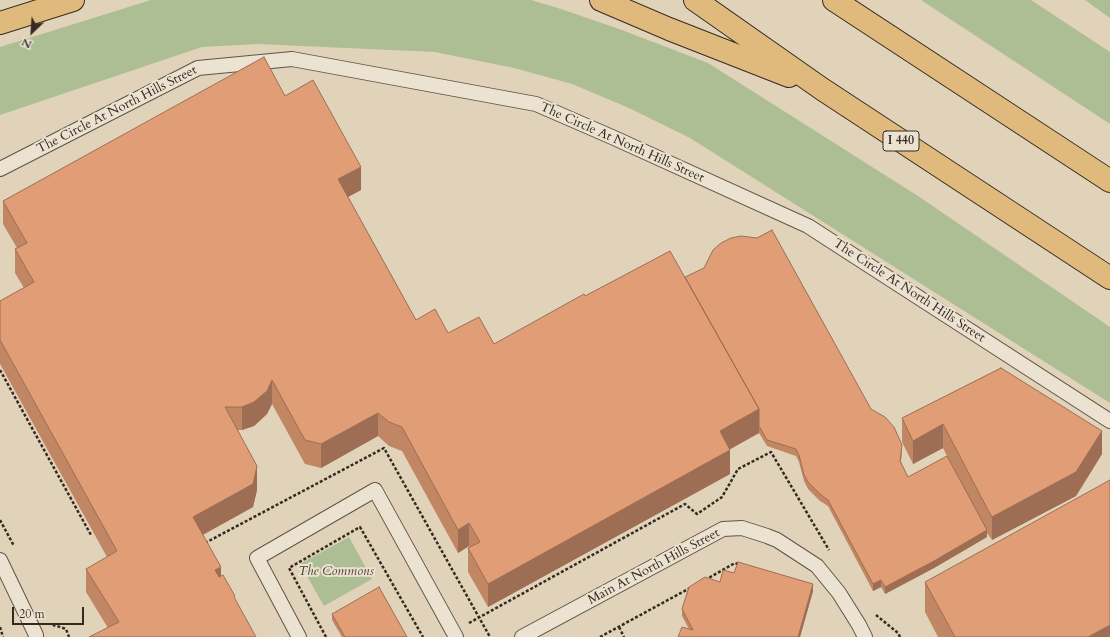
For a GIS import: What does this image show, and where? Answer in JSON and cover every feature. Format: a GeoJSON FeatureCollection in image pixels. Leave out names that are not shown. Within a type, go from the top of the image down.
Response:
{"type":"FeatureCollection","features":[{"type":"Feature","properties":{"kind":"highway"},"geometry":{"type":"LineString","coordinates":[[0,23],[73,0]]}},
{"type":"Feature","properties":{"kind":"highway"},"geometry":{"type":"LineString","coordinates":[[601,0],[676,32],[822,89]]}},
{"type":"Feature","properties":{"kind":"highway","name":"I 440"},"geometry":{"type":"LineString","coordinates":[[696,0],[822,89],[1110,278]]}},
{"type":"Feature","properties":{"kind":"highway"},"geometry":{"type":"LineString","coordinates":[[834,0],[1110,182]]}},
{"type":"Feature","properties":{"kind":"lane","name":"The Circle At North Hills Street"},"geometry":{"type":"LineString","coordinates":[[0,169],[198,68],[292,59],[536,104],[808,226],[1110,421]]}},
{"type":"Feature","properties":{"kind":"lane"},"geometry":{"type":"LineString","coordinates":[[1051,398],[1062,389]]}},
{"type":"Feature","properties":{"kind":"lane"},"geometry":{"type":"LineString","coordinates":[[299,637],[256,558],[375,490],[456,637]]}},
{"type":"Feature","properties":{"kind":"lane","name":"Main At North Hills Street"},"geometry":{"type":"LineString","coordinates":[[522,637],[723,529],[742,528],[777,540],[817,566],[839,593],[865,637]]}},
{"type":"Feature","properties":{"kind":"lane"},"geometry":{"type":"LineString","coordinates":[[0,560],[36,637]]}},
{"type":"Feature","properties":{"kind":"path"},"geometry":{"type":"LineString","coordinates":[[0,370],[91,535]]}},
{"type":"Feature","properties":{"kind":"path"},"geometry":{"type":"LineString","coordinates":[[0,520],[14,546]]}},
{"type":"Feature","properties":{"kind":"path"},"geometry":{"type":"LineString","coordinates":[[326,637],[288,568],[360,526],[423,637]]}},
{"type":"Feature","properties":{"kind":"path"},"geometry":{"type":"LineString","coordinates":[[701,582],[735,563],[742,566]]}},
{"type":"Feature","properties":{"kind":"path"},"geometry":{"type":"LineString","coordinates":[[600,637],[694,586]]}},
{"type":"Feature","properties":{"kind":"path"},"geometry":{"type":"LineString","coordinates":[[480,617],[490,637]]}},
{"type":"Feature","properties":{"kind":"path"},"geometry":{"type":"LineString","coordinates":[[619,627],[624,637]]}},
{"type":"Feature","properties":{"kind":"path"},"geometry":{"type":"LineString","coordinates":[[0,628],[3,637]]}},
{"type":"Feature","properties":{"kind":"green space"},"geometry":{"type":"Polygon","coordinates":[[[151,0],[531,0],[622,30],[708,63],[918,196],[1110,327],[1110,403],[690,138],[629,108],[572,84],[514,68],[435,52],[258,44],[202,47],[0,115],[0,47],[151,0]]]}},
{"type":"Feature","properties":{"kind":"green space"},"geometry":{"type":"Polygon","coordinates":[[[921,0],[1031,0],[1110,52],[1110,124],[921,0]]]}},
{"type":"Feature","properties":{"kind":"green space"},"geometry":{"type":"Polygon","coordinates":[[[1085,0],[1110,0],[1110,18],[1085,0]]]}},
{"type":"Feature","properties":{"kind":"green space","name":"The Commons"},"geometry":{"type":"Polygon","coordinates":[[[349,537],[372,579],[324,606],[300,564],[349,537]]]}},
{"type":"Feature","properties":{"kind":"building"},"geometry":{"type":"Polygon","coordinates":[[[264,57],[285,96],[313,80],[361,167],[338,179],[416,320],[435,309],[448,333],[479,317],[494,344],[584,294],[585,296],[670,251],[759,409],[720,431],[730,450],[488,584],[468,548],[480,542],[469,523],[458,530],[402,427],[389,422],[378,413],[321,444],[305,440],[272,380],[267,391],[254,402],[242,407],[225,407],[257,466],[253,484],[193,517],[221,567],[215,570],[219,577],[223,575],[256,637],[89,637],[119,622],[86,569],[117,551],[0,340],[0,301],[34,282],[15,249],[27,243],[3,201],[264,57]]]}},
{"type":"Feature","properties":{"kind":"building"},"geometry":{"type":"Polygon","coordinates":[[[772,230],[871,409],[885,417],[894,427],[902,445],[900,461],[908,477],[947,456],[987,530],[934,561],[885,587],[881,580],[873,584],[828,500],[808,482],[804,475],[796,449],[767,440],[759,426],[759,409],[685,277],[704,268],[713,250],[721,243],[731,238],[741,236],[757,238],[772,230]]]}},
{"type":"Feature","properties":{"kind":"building"},"geometry":{"type":"Polygon","coordinates":[[[1001,368],[1102,431],[1076,472],[992,517],[943,424],[913,441],[902,418],[1001,368]]]}},
{"type":"Feature","properties":{"kind":"building"},"geometry":{"type":"Polygon","coordinates":[[[1110,480],[1110,625],[1088,637],[955,637],[925,582],[1110,480]]]}},
{"type":"Feature","properties":{"kind":"building"},"geometry":{"type":"Polygon","coordinates":[[[738,562],[813,584],[798,637],[678,637],[682,627],[693,630],[682,609],[689,587],[705,577],[720,582],[723,570],[734,573],[738,562]]]}},
{"type":"Feature","properties":{"kind":"building"},"geometry":{"type":"Polygon","coordinates":[[[379,587],[407,637],[345,637],[332,614],[379,587]]]}}]}
